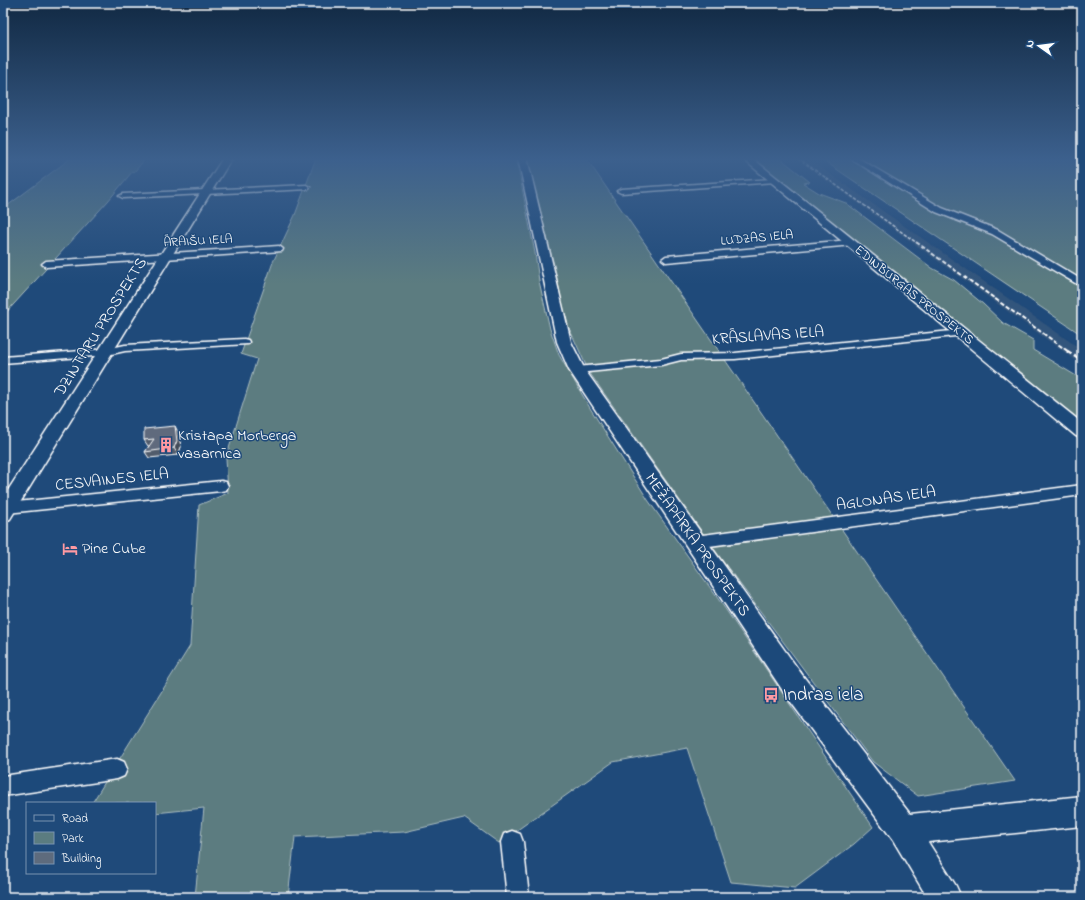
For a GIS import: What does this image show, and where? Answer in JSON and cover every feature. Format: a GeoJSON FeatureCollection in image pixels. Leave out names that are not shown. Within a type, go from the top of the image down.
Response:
{"type":"FeatureCollection","features":[{"type":"Feature","properties":{"kind":"street","name":"DZINTARU PROSPEKTS"},"geometry":{"type":"LineString","coordinates":[[5,511],[203,200]]}},
{"type":"Feature","properties":{"kind":"street","name":"MEŽAPARKA PROSPEKTS"},"geometry":{"type":"LineString","coordinates":[[532,200],[564,342],[577,370],[794,685],[903,830],[945,897]]}},
{"type":"Feature","properties":{"kind":"street","name":"EDINBURGAS PROSPEKTS"},"geometry":{"type":"LineString","coordinates":[[797,200],[1082,432]]}},
{"type":"Feature","properties":{"kind":"street"},"geometry":{"type":"LineString","coordinates":[[922,200],[939,210],[995,232],[1082,284]]}},
{"type":"Feature","properties":{"kind":"street","name":"LUDZAS IELA"},"geometry":{"type":"LineString","coordinates":[[666,259],[850,243]]}},
{"type":"Feature","properties":{"kind":"street","name":"ĀRAIŠU IELA"},"geometry":{"type":"LineString","coordinates":[[46,264],[279,249]]}},
{"type":"Feature","properties":{"kind":"street","name":"KRĀSLAVAS IELA"},"geometry":{"type":"LineString","coordinates":[[577,370],[661,362],[681,357],[735,356],[961,333]]}},
{"type":"Feature","properties":{"kind":"street"},"geometry":{"type":"LineString","coordinates":[[3,360],[107,352],[124,348],[244,342]]}},
{"type":"Feature","properties":{"kind":"street","name":"CESVAINES IELA"},"geometry":{"type":"LineString","coordinates":[[5,511],[221,486]]}},
{"type":"Feature","properties":{"kind":"street","name":"AGLONAS IELA"},"geometry":{"type":"LineString","coordinates":[[695,542],[1082,490]]}},
{"type":"Feature","properties":{"kind":"street"},"geometry":{"type":"LineString","coordinates":[[3,786],[117,769]]}},
{"type":"Feature","properties":{"kind":"street"},"geometry":{"type":"LineString","coordinates":[[903,830],[1082,811]]}},
{"type":"Feature","properties":{"kind":"street"},"geometry":{"type":"LineString","coordinates":[[512,842],[518,897]]}},
{"type":"Feature","properties":{"kind":"shaded area"},"geometry":{"type":"Polygon","coordinates":[[[853,200],[867,200],[1082,350],[1082,365],[853,200]]]}},
{"type":"Feature","properties":{"kind":"green space"},"geometry":{"type":"Polygon","coordinates":[[[15,200],[109,200],[3,316],[3,209],[15,200]]]}},
{"type":"Feature","properties":{"kind":"green space"},"geometry":{"type":"Polygon","coordinates":[[[301,200],[524,200],[539,281],[550,329],[559,355],[590,408],[648,500],[726,610],[873,827],[854,844],[795,888],[731,882],[687,748],[613,762],[499,843],[464,818],[404,832],[295,837],[288,897],[195,897],[204,808],[156,813],[156,802],[93,802],[190,646],[199,505],[228,493],[226,458],[257,359],[241,354],[273,262],[301,200]]]}},
{"type":"Feature","properties":{"kind":"green space"},"geometry":{"type":"Polygon","coordinates":[[[538,200],[615,200],[1015,781],[918,796],[873,762],[722,560],[589,372],[565,319],[556,273],[538,200]]]}},
{"type":"Feature","properties":{"kind":"green space"},"geometry":{"type":"Polygon","coordinates":[[[803,200],[838,200],[846,203],[932,268],[954,280],[1003,323],[1033,340],[1033,350],[1078,377],[1082,381],[1082,423],[803,200]]]}},
{"type":"Feature","properties":{"kind":"green space"},"geometry":{"type":"Polygon","coordinates":[[[882,200],[1082,200],[1082,335],[882,200]]]}},
{"type":"Feature","properties":{"kind":"building"},"geometry":{"type":"Polygon","coordinates":[[[175,426],[177,441],[174,448],[145,452],[154,439],[144,440],[144,429],[175,426]]]}},
{"type":"Feature","properties":{"kind":"railway"},"geometry":{"type":"LineString","coordinates":[[857,200],[917,243]]}},
{"type":"Feature","properties":{"kind":"railway"},"geometry":{"type":"LineString","coordinates":[[916,242],[1069,352]]}},
{"type":"Feature","properties":{"kind":"railway"},"geometry":{"type":"LineString","coordinates":[[1067,351],[1082,361]]}},
{"type":"Feature","properties":{"kind":"place","name":"Kristapa Morberga vasarnīca"},"geometry":{"type":"Point","coordinates":[166,445]}},
{"type":"Feature","properties":{"kind":"place","name":"Pine Cube"},"geometry":{"type":"Point","coordinates":[70,549]}},
{"type":"Feature","properties":{"kind":"place","name":"Indras iela"},"geometry":{"type":"Point","coordinates":[771,695]}}]}
